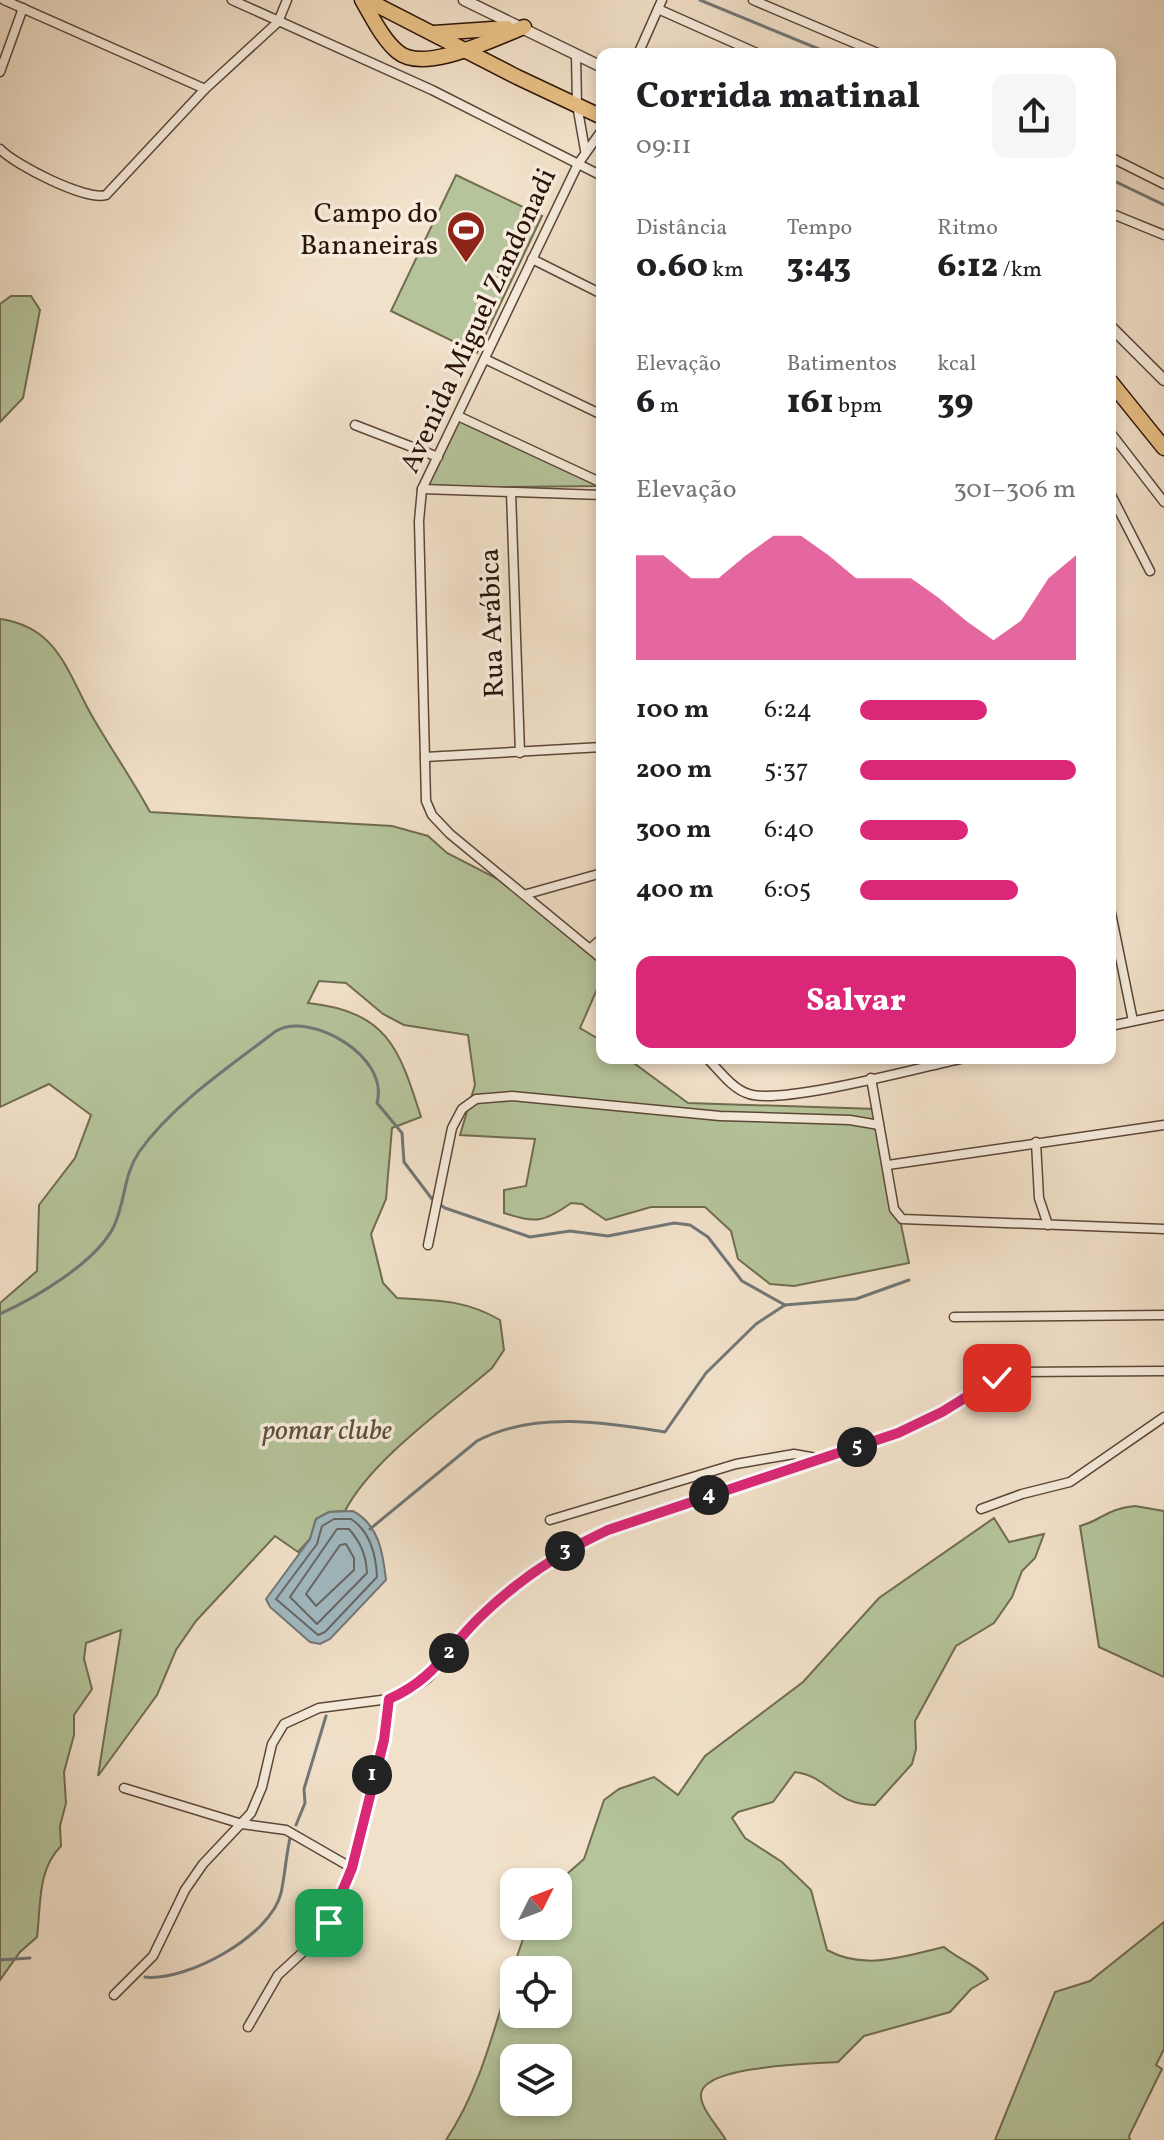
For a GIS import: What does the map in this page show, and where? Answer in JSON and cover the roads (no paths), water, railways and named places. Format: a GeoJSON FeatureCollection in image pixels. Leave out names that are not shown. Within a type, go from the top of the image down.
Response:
{"type":"FeatureCollection","features":[{"type":"Feature","properties":{"kind":"highway"},"geometry":{"type":"LineString","coordinates":[[365,0],[596,114]]}},
{"type":"Feature","properties":{"kind":"highway"},"geometry":{"type":"LineString","coordinates":[[365,0],[395,50],[406,58],[425,60],[464,50],[524,27]]}},
{"type":"Feature","properties":{"kind":"highway"},"geometry":{"type":"LineString","coordinates":[[434,33],[524,27]]}},
{"type":"Feature","properties":{"kind":"highway"},"geometry":{"type":"LineString","coordinates":[[1116,388],[1164,448]]}},
{"type":"Feature","properties":{"kind":"street"},"geometry":{"type":"LineString","coordinates":[[4,0],[205,89]]}},
{"type":"Feature","properties":{"kind":"street"},"geometry":{"type":"LineString","coordinates":[[232,0],[432,90],[596,173]]}},
{"type":"Feature","properties":{"kind":"street"},"geometry":{"type":"LineString","coordinates":[[0,149],[18,163],[80,191],[98,198],[106,195],[205,89],[278,22],[287,0]]}},
{"type":"Feature","properties":{"kind":"street"},"geometry":{"type":"LineString","coordinates":[[464,0],[596,64]]}},
{"type":"Feature","properties":{"kind":"street"},"geometry":{"type":"LineString","coordinates":[[753,0],[866,48]]}},
{"type":"Feature","properties":{"kind":"street"},"geometry":{"type":"LineString","coordinates":[[641,48],[660,4],[747,48]]}},
{"type":"Feature","properties":{"kind":"street"},"geometry":{"type":"LineString","coordinates":[[0,72],[23,8]]}},
{"type":"Feature","properties":{"kind":"street","name":"Avenida Miguel Zandonadi"},"geometry":{"type":"LineString","coordinates":[[576,54],[577,105],[585,150]]}},
{"type":"Feature","properties":{"kind":"street","name":"Avenida Miguel Zandonadi"},"geometry":{"type":"LineString","coordinates":[[527,894],[450,834],[432,815],[426,801],[419,521],[422,489],[578,164],[596,137]]}},
{"type":"Feature","properties":{"kind":"street"},"geometry":{"type":"LineString","coordinates":[[1116,160],[1164,184]]}},
{"type":"Feature","properties":{"kind":"street"},"geometry":{"type":"LineString","coordinates":[[1116,215],[1164,235]]}},
{"type":"Feature","properties":{"kind":"street"},"geometry":{"type":"LineString","coordinates":[[532,259],[596,291]]}},
{"type":"Feature","properties":{"kind":"street"},"geometry":{"type":"LineString","coordinates":[[1116,332],[1164,380]]}},
{"type":"Feature","properties":{"kind":"street"},"geometry":{"type":"LineString","coordinates":[[485,359],[596,412]]}},
{"type":"Feature","properties":{"kind":"street"},"geometry":{"type":"LineString","coordinates":[[458,416],[596,480]]}},
{"type":"Feature","properties":{"kind":"street"},"geometry":{"type":"LineString","coordinates":[[355,425],[438,457]]}},
{"type":"Feature","properties":{"kind":"street"},"geometry":{"type":"LineString","coordinates":[[1116,440],[1164,502]]}},
{"type":"Feature","properties":{"kind":"street"},"geometry":{"type":"LineString","coordinates":[[422,489],[596,495]]}},
{"type":"Feature","properties":{"kind":"street","name":"Rua Arábica"},"geometry":{"type":"LineString","coordinates":[[511,492],[520,753]]}},
{"type":"Feature","properties":{"kind":"street"},"geometry":{"type":"LineString","coordinates":[[1116,505],[1150,571]]}},
{"type":"Feature","properties":{"kind":"street"},"geometry":{"type":"LineString","coordinates":[[425,757],[596,747]]}},
{"type":"Feature","properties":{"kind":"street"},"geometry":{"type":"LineString","coordinates":[[527,894],[596,875]]}},
{"type":"Feature","properties":{"kind":"street"},"geometry":{"type":"LineString","coordinates":[[527,894],[596,953]]}},
{"type":"Feature","properties":{"kind":"street"},"geometry":{"type":"LineString","coordinates":[[1116,937],[1133,1021]]}},
{"type":"Feature","properties":{"kind":"street"},"geometry":{"type":"LineString","coordinates":[[591,948],[596,943]]}},
{"type":"Feature","properties":{"kind":"street"},"geometry":{"type":"LineString","coordinates":[[1116,1025],[1164,1015]]}},
{"type":"Feature","properties":{"kind":"street"},"geometry":{"type":"LineString","coordinates":[[713,1064],[739,1089],[759,1095],[871,1078],[936,1064]]}},
{"type":"Feature","properties":{"kind":"street"},"geometry":{"type":"LineString","coordinates":[[871,1078],[894,1209],[902,1219],[1164,1229]]}},
{"type":"Feature","properties":{"kind":"street"},"geometry":{"type":"LineString","coordinates":[[428,1245],[452,1128],[462,1109],[476,1099],[512,1096],[720,1116],[850,1120],[879,1125]]}},
{"type":"Feature","properties":{"kind":"street"},"geometry":{"type":"LineString","coordinates":[[888,1165],[1164,1125]]}},
{"type":"Feature","properties":{"kind":"street"},"geometry":{"type":"LineString","coordinates":[[1036,1142],[1042,1212],[1048,1225]]}},
{"type":"Feature","properties":{"kind":"street"},"geometry":{"type":"LineString","coordinates":[[1033,1224],[1042,1212]]}},
{"type":"Feature","properties":{"kind":"street"},"geometry":{"type":"LineString","coordinates":[[954,1317],[1164,1315]]}},
{"type":"Feature","properties":{"kind":"street"},"geometry":{"type":"LineString","coordinates":[[114,1995],[153,1956],[185,1890],[257,1802],[272,1744],[284,1724],[319,1708],[389,1699],[428,1678],[478,1619],[537,1569],[569,1548],[662,1510],[923,1423],[997,1378],[1014,1372],[1164,1371]]}},
{"type":"Feature","properties":{"kind":"street"},"geometry":{"type":"LineString","coordinates":[[981,1509],[1022,1494],[1070,1482],[1164,1417]]}},
{"type":"Feature","properties":{"kind":"street"},"geometry":{"type":"LineString","coordinates":[[550,1520],[736,1464],[794,1454],[822,1459]]}},
{"type":"Feature","properties":{"kind":"street"},"geometry":{"type":"LineString","coordinates":[[248,2027],[278,1975],[329,1923],[352,1868],[384,1740],[389,1699]]}},
{"type":"Feature","properties":{"kind":"street"},"geometry":{"type":"LineString","coordinates":[[124,1788],[242,1824],[286,1830],[352,1868]]}},
{"type":"Feature","properties":{"kind":"water"},"geometry":{"type":"Polygon","coordinates":[[[353,1511],[374,1532],[381,1550],[386,1580],[330,1639],[320,1644],[310,1642],[270,1607],[266,1599],[310,1539],[316,1519],[329,1512],[353,1511]]]}},
{"type":"Feature","properties":{"kind":"waterway"},"geometry":{"type":"LineString","coordinates":[[700,0],[816,48]]}},
{"type":"Feature","properties":{"kind":"waterway"},"geometry":{"type":"LineString","coordinates":[[1116,182],[1164,205]]}},
{"type":"Feature","properties":{"kind":"waterway"},"geometry":{"type":"LineString","coordinates":[[0,1314],[64,1278],[94,1253],[114,1226],[134,1161],[153,1134],[221,1072],[276,1031],[291,1026],[326,1033],[360,1054],[378,1086],[377,1103],[402,1133],[404,1162],[432,1199],[445,1208],[530,1237],[570,1231],[608,1236],[674,1223],[690,1225],[708,1237],[742,1281],[785,1305]]}},
{"type":"Feature","properties":{"kind":"waterway"},"geometry":{"type":"LineString","coordinates":[[370,1529],[477,1441],[499,1432],[545,1422],[618,1425],[665,1432],[706,1373],[756,1324],[785,1305],[856,1299],[909,1280]]}},
{"type":"Feature","properties":{"kind":"waterway"},"geometry":{"type":"LineString","coordinates":[[296,1825],[305,1803],[304,1789],[326,1716]]}},
{"type":"Feature","properties":{"kind":"waterway"},"geometry":{"type":"LineString","coordinates":[[145,1977],[162,1977],[203,1964],[225,1953],[261,1925],[274,1909],[281,1893],[290,1838]]}},
{"type":"Feature","properties":{"kind":"waterway"},"geometry":{"type":"LineString","coordinates":[[0,1960],[30,1958]]}},
{"type":"Feature","properties":{"kind":"place","name":"Campo do Bananeiras"},"geometry":{"type":"Point","coordinates":[466,264]}},
{"type":"Feature","properties":{"kind":"park label","name":"pomar clube"},"geometry":{"type":"Point","coordinates":[327,1431]}}]}
